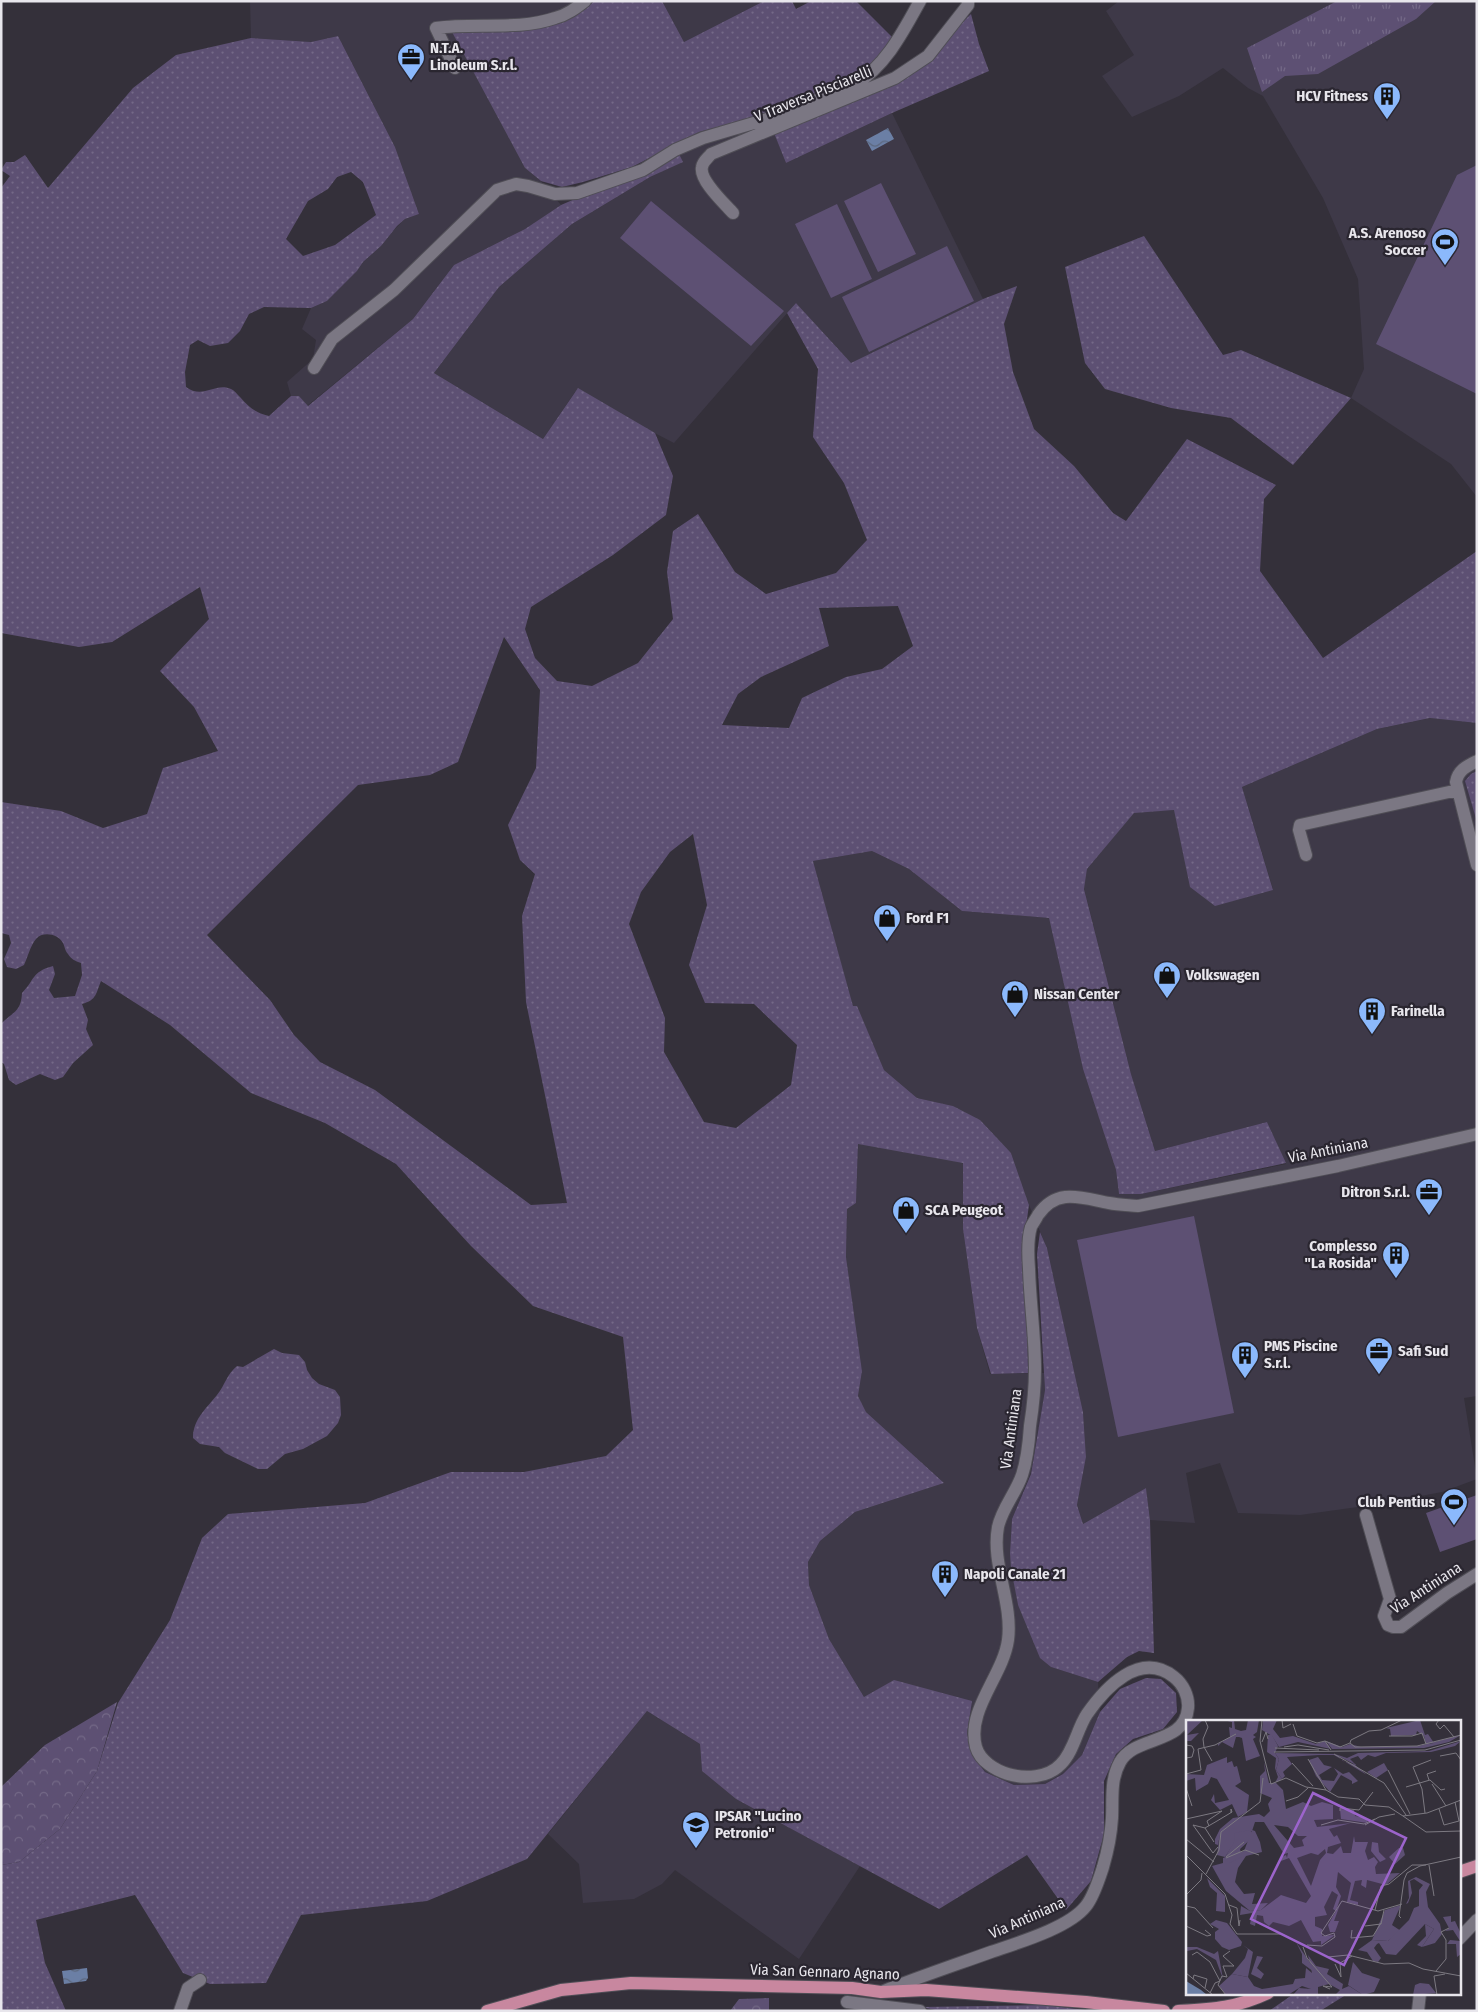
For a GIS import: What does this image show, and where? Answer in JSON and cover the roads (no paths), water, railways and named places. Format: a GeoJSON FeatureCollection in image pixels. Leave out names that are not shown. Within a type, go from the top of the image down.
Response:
{"type":"FeatureCollection","features":[{"type":"Feature","properties":{"kind":"main road"},"geometry":{"type":"LineString","coordinates":[[1460,1872],[1477,1866]]}},
{"type":"Feature","properties":{"kind":"main road","name":"Via San Gennaro Agnano"},"geometry":{"type":"LineString","coordinates":[[487,2011],[561,1990],[631,1983],[852,1988],[881,1992],[926,1990],[1086,2002],[1164,2011]]}},
{"type":"Feature","properties":{"kind":"main road"},"geometry":{"type":"LineString","coordinates":[[1178,2011],[1224,2008],[1251,2001],[1266,1994]]}},
{"type":"Feature","properties":{"kind":"street"},"geometry":{"type":"LineString","coordinates":[[455,68],[436,28],[457,25],[506,25],[539,22],[568,13],[586,1]]}},
{"type":"Feature","properties":{"kind":"street"},"geometry":{"type":"LineString","coordinates":[[314,368],[332,339],[394,290],[440,243],[497,190],[516,184],[556,194],[577,193],[644,170],[675,150],[703,138],[774,117],[854,85],[865,79],[895,45],[920,1]]}},
{"type":"Feature","properties":{"kind":"street","name":"V Traversa Pisciarelli"},"geometry":{"type":"LineString","coordinates":[[733,213],[706,182],[702,174],[705,160],[712,154],[895,78],[918,64],[937,46],[968,5],[968,1]]}},
{"type":"Feature","properties":{"kind":"street"},"geometry":{"type":"LineString","coordinates":[[1477,761],[1461,771],[1457,776],[1456,782],[1477,866]]}},
{"type":"Feature","properties":{"kind":"street"},"geometry":{"type":"LineString","coordinates":[[1306,855],[1299,830],[1300,826],[1458,790]]}},
{"type":"Feature","properties":{"kind":"street","name":"Via Antiniana"},"geometry":{"type":"LineString","coordinates":[[881,1992],[1029,1939],[1076,1915],[1088,1904],[1102,1873],[1110,1844],[1113,1779],[1119,1763],[1125,1755],[1137,1746],[1161,1738],[1176,1730],[1182,1725],[1188,1709],[1185,1690],[1180,1683],[1163,1670],[1145,1668],[1124,1675],[1112,1685],[1087,1714],[1063,1763],[1050,1772],[1034,1777],[1009,1774],[990,1765],[979,1754],[976,1747],[975,1732],[978,1714],[1003,1660],[1008,1636],[1005,1596],[999,1564],[998,1529],[1007,1504],[1022,1476],[1030,1430],[1035,1367],[1028,1254],[1031,1226],[1038,1215],[1045,1206],[1054,1200],[1080,1196],[1118,1205],[1138,1206],[1338,1166],[1477,1134]]}},
{"type":"Feature","properties":{"kind":"street","name":"Via Antiniana"},"geometry":{"type":"LineString","coordinates":[[1366,1516],[1390,1599],[1384,1616],[1388,1625],[1393,1627],[1401,1626],[1477,1574]]}},
{"type":"Feature","properties":{"kind":"street"},"geometry":{"type":"LineString","coordinates":[[1460,1938],[1477,1920]]}},
{"type":"Feature","properties":{"kind":"street"},"geometry":{"type":"LineString","coordinates":[[180,2011],[188,1988],[200,1980]]}},
{"type":"Feature","properties":{"kind":"street"},"geometry":{"type":"LineString","coordinates":[[852,1988],[845,2006],[920,2011]]}},
{"type":"Feature","properties":{"kind":"street"},"geometry":{"type":"LineString","coordinates":[[1418,2011],[1420,1994]]}},
{"type":"Feature","properties":{"kind":"water"},"geometry":{"type":"Polygon","coordinates":[[[888,128],[894,139],[872,151],[866,140],[888,128]]]}},
{"type":"Feature","properties":{"kind":"water"},"geometry":{"type":"Polygon","coordinates":[[[87,1968],[88,1978],[86,1981],[64,1984],[62,1971],[87,1968]]]}},
{"type":"Feature","properties":{"kind":"place","name":"N.T.A. Linoleum S.r.l."},"geometry":{"type":"Point","coordinates":[411,81]}},
{"type":"Feature","properties":{"kind":"place","name":"HCV Fitness"},"geometry":{"type":"Point","coordinates":[1387,120]}},
{"type":"Feature","properties":{"kind":"place","name":"A.S. Arenoso Soccer"},"geometry":{"type":"Point","coordinates":[1445,266]}},
{"type":"Feature","properties":{"kind":"place","name":"Ford F1"},"geometry":{"type":"Point","coordinates":[887,942]}},
{"type":"Feature","properties":{"kind":"place","name":"Volkswagen"},"geometry":{"type":"Point","coordinates":[1167,999]}},
{"type":"Feature","properties":{"kind":"place","name":"Nissan Center"},"geometry":{"type":"Point","coordinates":[1015,1018]}},
{"type":"Feature","properties":{"kind":"place","name":"Farinella"},"geometry":{"type":"Point","coordinates":[1372,1035]}},
{"type":"Feature","properties":{"kind":"place","name":"Ditron S.r.l."},"geometry":{"type":"Point","coordinates":[1429,1216]}},
{"type":"Feature","properties":{"kind":"place","name":"SCA Peugeot"},"geometry":{"type":"Point","coordinates":[906,1234]}},
{"type":"Feature","properties":{"kind":"place","name":"Complesso \"La Rosida\""},"geometry":{"type":"Point","coordinates":[1396,1279]}},
{"type":"Feature","properties":{"kind":"place","name":"Safi Sud"},"geometry":{"type":"Point","coordinates":[1379,1375]}},
{"type":"Feature","properties":{"kind":"place","name":"PMS Piscine S.r.l."},"geometry":{"type":"Point","coordinates":[1245,1379]}},
{"type":"Feature","properties":{"kind":"place","name":"Club Pentius"},"geometry":{"type":"Point","coordinates":[1454,1526]}},
{"type":"Feature","properties":{"kind":"place","name":"Napoli Canale 21"},"geometry":{"type":"Point","coordinates":[945,1598]}},
{"type":"Feature","properties":{"kind":"place","name":"IPSAR \"Lucino Petronio\""},"geometry":{"type":"Point","coordinates":[696,1849]}}]}
